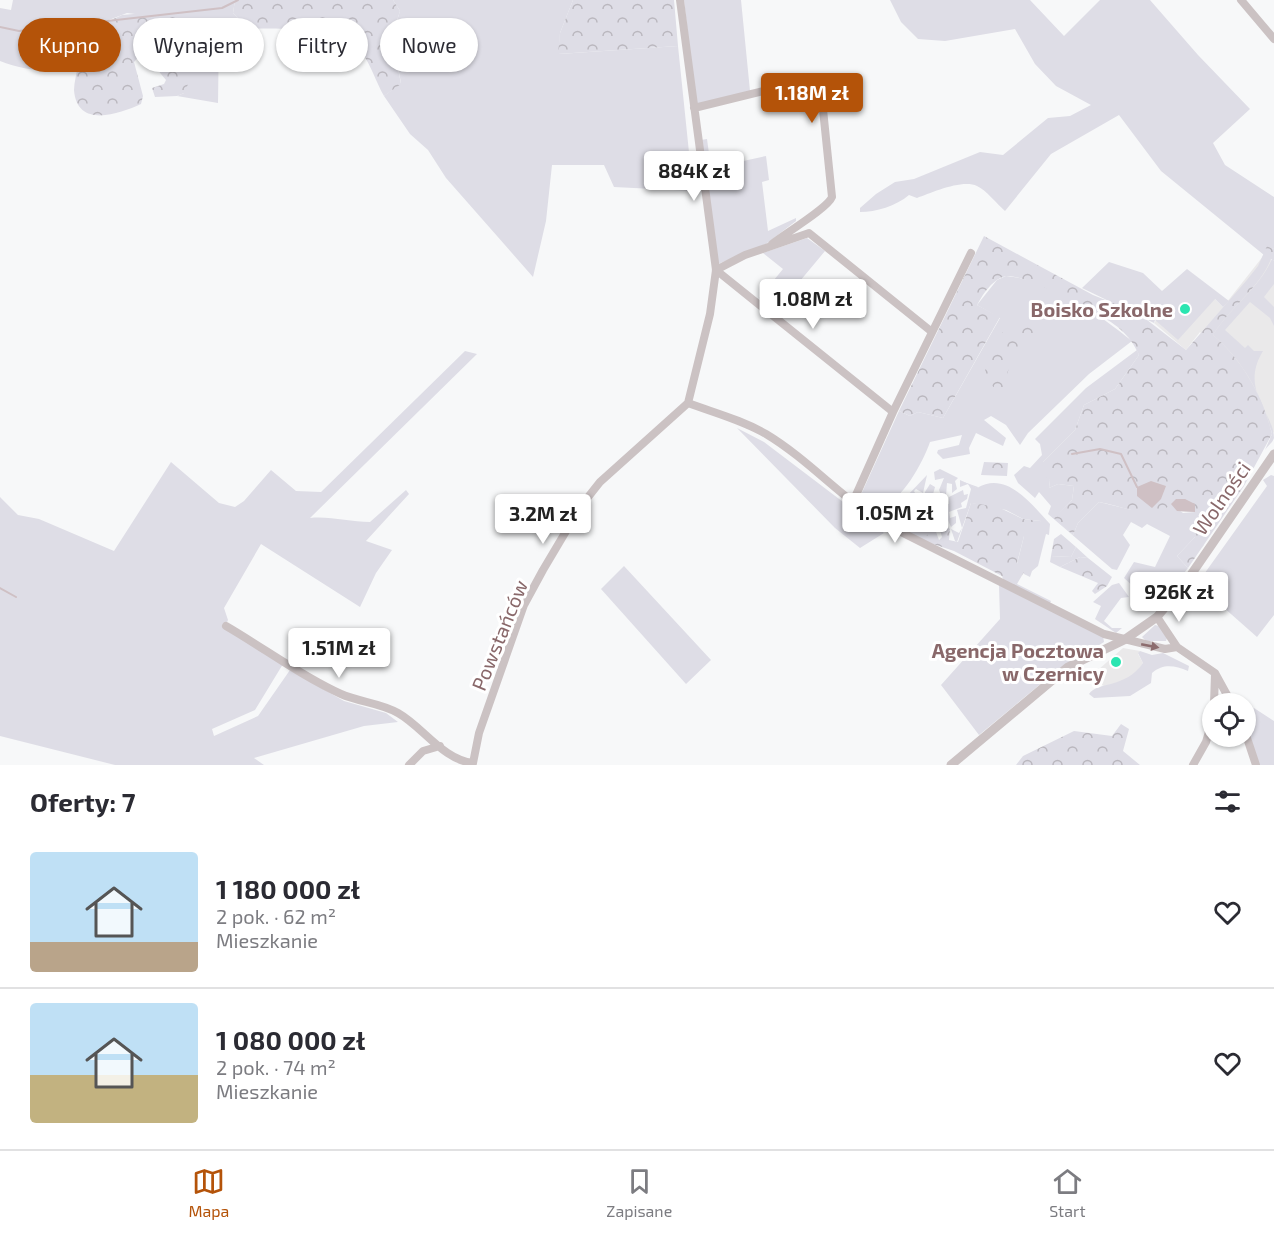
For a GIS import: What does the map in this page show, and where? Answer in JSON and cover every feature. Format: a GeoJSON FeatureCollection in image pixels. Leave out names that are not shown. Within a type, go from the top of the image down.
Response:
{"type":"FeatureCollection","features":[{"type":"Feature","properties":{"kind":"street"},"geometry":{"type":"LineString","coordinates":[[680,0],[716,270],[710,314],[688,403],[744,422],[769,436],[852,504],[877,520],[1053,609],[1104,634],[1165,649],[1177,647]]}},
{"type":"Feature","properties":{"kind":"street"},"geometry":{"type":"LineString","coordinates":[[1241,0],[1274,39]]}},
{"type":"Feature","properties":{"kind":"street"},"geometry":{"type":"LineString","coordinates":[[694,108],[808,81],[815,82],[820,90],[832,197],[825,208],[806,218],[766,248]]}},
{"type":"Feature","properties":{"kind":"street"},"geometry":{"type":"LineString","coordinates":[[806,218],[809,233],[932,332]]}},
{"type":"Feature","properties":{"kind":"street"},"geometry":{"type":"LineString","coordinates":[[716,270],[745,255],[809,233]]}},
{"type":"Feature","properties":{"kind":"street"},"geometry":{"type":"LineString","coordinates":[[852,504],[893,412],[971,253]]}},
{"type":"Feature","properties":{"kind":"street"},"geometry":{"type":"LineString","coordinates":[[716,270],[893,412]]}},
{"type":"Feature","properties":{"kind":"street","name":"Powstańców"},"geometry":{"type":"LineString","coordinates":[[474,764],[479,733],[524,605],[543,570],[581,506],[600,482],[688,403]]}},
{"type":"Feature","properties":{"kind":"street","name":"Wolności"},"geometry":{"type":"LineString","coordinates":[[951,765],[1068,667],[1124,640],[1157,617],[1186,582],[1274,453]]}},
{"type":"Feature","properties":{"kind":"street"},"geometry":{"type":"LineString","coordinates":[[1157,617],[1177,647],[1215,673],[1226,693]]}},
{"type":"Feature","properties":{"kind":"street"},"geometry":{"type":"LineString","coordinates":[[226,626],[330,688],[361,702],[392,709],[411,720],[440,746],[458,758],[474,764]]}},
{"type":"Feature","properties":{"kind":"street"},"geometry":{"type":"LineString","coordinates":[[1214,693],[1215,673]]}},
{"type":"Feature","properties":{"kind":"street"},"geometry":{"type":"LineString","coordinates":[[409,765],[423,751],[440,746]]}},
{"type":"Feature","properties":{"kind":"street"},"geometry":{"type":"LineString","coordinates":[[1193,765],[1203,747]]}},
{"type":"Feature","properties":{"kind":"street"},"geometry":{"type":"LineString","coordinates":[[1250,747],[1256,765]]}},
{"type":"Feature","properties":{"kind":"shaded area"},"geometry":{"type":"Polygon","coordinates":[[[1264,255],[1274,262],[1274,433],[1200,332],[1186,350],[1154,323],[1193,278],[1223,307],[1264,255]]]}},
{"type":"Feature","properties":{"kind":"shaded area"},"geometry":{"type":"Polygon","coordinates":[[[1151,481],[1166,486],[1161,499],[1152,508],[1137,496],[1137,487],[1151,481]]]}},
{"type":"Feature","properties":{"kind":"shaded area"},"geometry":{"type":"Polygon","coordinates":[[[1176,499],[1185,499],[1195,504],[1195,512],[1177,511],[1171,504],[1176,499]]]}},
{"type":"Feature","properties":{"kind":"shaded area"},"geometry":{"type":"Polygon","coordinates":[[[1123,648],[1140,651],[1138,654],[1143,663],[1137,672],[1123,682],[1104,686],[1073,671],[1086,674],[1098,670],[1123,648]]]}},
{"type":"Feature","properties":{"kind":"green space"},"geometry":{"type":"Polygon","coordinates":[[[13,0],[235,0],[233,13],[238,18],[167,18],[127,13],[114,18],[18,18],[18,67],[0,61],[0,8],[11,10],[13,0]]]}},
{"type":"Feature","properties":{"kind":"green space"},"geometry":{"type":"Polygon","coordinates":[[[235,0],[393,0],[400,11],[398,18],[380,18],[380,72],[399,72],[401,84],[384,96],[368,63],[368,18],[276,18],[276,29],[264,29],[264,18],[238,18],[233,13],[235,0]]]}},
{"type":"Feature","properties":{"kind":"green space"},"geometry":{"type":"Polygon","coordinates":[[[393,0],[573,0],[560,33],[559,54],[678,46],[693,191],[614,187],[604,165],[552,165],[546,221],[533,277],[446,178],[428,150],[410,134],[384,96],[401,83],[399,72],[478,72],[478,18],[398,18],[400,11],[393,0]]]}},
{"type":"Feature","properties":{"kind":"green space"},"geometry":{"type":"Polygon","coordinates":[[[573,0],[674,0],[678,46],[558,54],[560,33],[573,0]]]}},
{"type":"Feature","properties":{"kind":"green space"},"geometry":{"type":"Polygon","coordinates":[[[684,0],[741,0],[750,91],[696,105],[684,0]]]}},
{"type":"Feature","properties":{"kind":"green space"},"geometry":{"type":"Polygon","coordinates":[[[890,0],[1030,0],[1064,36],[1100,0],[1150,0],[1198,55],[1250,109],[1213,143],[1225,165],[1274,197],[1274,249],[1267,247],[1264,255],[1161,171],[1119,115],[1051,154],[1005,211],[977,186],[963,184],[917,198],[909,195],[886,208],[860,212],[860,208],[876,194],[895,182],[914,179],[980,152],[1003,155],[1048,118],[1070,116],[1091,105],[1056,86],[1035,64],[1015,29],[945,41],[918,39],[901,22],[890,0]]]}},
{"type":"Feature","properties":{"kind":"green space"},"geometry":{"type":"Polygon","coordinates":[[[190,9],[191,13],[180,18],[133,18],[133,72],[137,72],[143,96],[141,104],[122,112],[91,114],[83,110],[77,102],[74,90],[77,72],[121,72],[121,18],[115,18],[122,15],[190,9]]]}},
{"type":"Feature","properties":{"kind":"green space"},"geometry":{"type":"Polygon","coordinates":[[[159,72],[194,72],[184,93],[177,96],[155,97],[152,88],[164,84],[166,80],[159,72]]]}},
{"type":"Feature","properties":{"kind":"green space"},"geometry":{"type":"Polygon","coordinates":[[[180,72],[218,72],[218,103],[177,96],[184,93],[180,72]]]}},
{"type":"Feature","properties":{"kind":"green space"},"geometry":{"type":"Polygon","coordinates":[[[707,139],[711,168],[766,156],[769,180],[762,182],[768,231],[796,218],[796,221],[766,244],[718,264],[701,140],[707,139]]]}},
{"type":"Feature","properties":{"kind":"green space"},"geometry":{"type":"Polygon","coordinates":[[[984,236],[1093,295],[1138,313],[1186,350],[1258,266],[1267,246],[1274,249],[1274,261],[1271,259],[1259,280],[1213,335],[1233,355],[1250,380],[1263,406],[1272,434],[1244,486],[1188,568],[1177,556],[1195,537],[1194,512],[1177,511],[1171,505],[1162,510],[1144,512],[1099,502],[1078,523],[1073,535],[1054,518],[1072,500],[1074,486],[1058,484],[1049,488],[1050,480],[1041,473],[1043,462],[1075,430],[1084,405],[1115,389],[1139,355],[1131,341],[1120,329],[1083,306],[1047,288],[1016,277],[1002,277],[993,283],[977,305],[1000,317],[943,418],[918,412],[910,416],[899,411],[984,236]]]}},
{"type":"Feature","properties":{"kind":"green space"},"geometry":{"type":"Polygon","coordinates":[[[807,238],[825,251],[800,281],[808,290],[784,318],[759,298],[783,269],[763,253],[807,238]]]}},
{"type":"Feature","properties":{"kind":"green space"},"geometry":{"type":"Polygon","coordinates":[[[1272,259],[1274,261],[1274,284],[1264,297],[1274,307],[1274,326],[1270,318],[1250,302],[1225,330],[1245,348],[1248,345],[1254,351],[1263,351],[1255,378],[1257,392],[1242,367],[1213,335],[1260,280],[1272,259]]]}},
{"type":"Feature","properties":{"kind":"green space"},"geometry":{"type":"Polygon","coordinates":[[[1109,262],[1143,273],[1162,291],[1187,269],[1229,301],[1223,307],[1215,299],[1178,340],[1155,320],[1154,323],[1082,288],[1109,262]]]}},
{"type":"Feature","properties":{"kind":"green space"},"geometry":{"type":"Polygon","coordinates":[[[1006,276],[1040,284],[1057,291],[1104,320],[1132,341],[1089,374],[1028,433],[1020,445],[1006,425],[991,416],[984,420],[1006,438],[1003,446],[976,433],[969,448],[970,454],[943,459],[937,453],[938,450],[959,445],[962,435],[930,442],[915,473],[901,493],[892,502],[873,513],[858,503],[859,499],[899,411],[910,416],[918,412],[943,418],[1000,318],[977,305],[997,280],[1006,276]]]}},
{"type":"Feature","properties":{"kind":"green space"},"geometry":{"type":"Polygon","coordinates":[[[1025,321],[1035,327],[1033,337],[1009,368],[1003,388],[994,388],[985,375],[992,348],[996,340],[1008,328],[1025,321]]]}},
{"type":"Feature","properties":{"kind":"green space"},"geometry":{"type":"Polygon","coordinates":[[[1137,350],[1139,355],[1115,389],[1084,405],[1075,430],[1043,462],[1050,480],[1049,488],[1058,484],[1074,486],[1072,500],[1055,518],[1073,535],[1078,523],[1099,502],[1132,510],[1171,504],[1183,513],[1195,512],[1195,537],[1177,556],[1188,568],[1157,608],[1124,578],[1134,562],[1155,567],[1170,536],[1147,524],[1142,528],[1131,522],[1123,535],[1130,545],[1117,570],[1112,569],[1048,514],[1051,506],[1039,492],[1035,498],[1018,483],[1014,475],[1024,466],[1030,468],[1042,455],[1040,444],[1035,439],[1086,388],[1137,350]]]}},
{"type":"Feature","properties":{"kind":"green space"},"geometry":{"type":"Polygon","coordinates":[[[465,351],[477,354],[310,518],[370,522],[406,490],[409,494],[366,541],[392,550],[376,573],[360,607],[261,544],[224,608],[228,620],[225,627],[283,664],[255,710],[212,729],[214,736],[258,716],[290,670],[344,701],[386,713],[398,722],[364,726],[254,758],[264,765],[115,765],[0,736],[0,497],[18,515],[39,519],[114,551],[171,462],[219,503],[235,507],[244,501],[271,470],[296,491],[321,492],[465,351]]]}},
{"type":"Feature","properties":{"kind":"green space"},"geometry":{"type":"Polygon","coordinates":[[[1266,413],[1274,438],[1265,450],[1272,434],[1266,413]]]}},
{"type":"Feature","properties":{"kind":"green space"},"geometry":{"type":"Polygon","coordinates":[[[737,428],[764,442],[884,533],[860,548],[835,528],[737,428]]]}},
{"type":"Feature","properties":{"kind":"green space"},"geometry":{"type":"Polygon","coordinates":[[[984,462],[1008,463],[1007,476],[981,475],[984,462]]]}},
{"type":"Feature","properties":{"kind":"green space"},"geometry":{"type":"Polygon","coordinates":[[[940,469],[958,478],[955,481],[957,489],[952,493],[952,484],[947,483],[946,496],[941,495],[939,490],[944,478],[935,480],[934,472],[940,469]]]}},
{"type":"Feature","properties":{"kind":"green space"},"geometry":{"type":"Polygon","coordinates":[[[927,475],[923,493],[916,489],[914,491],[916,495],[924,495],[920,499],[913,499],[911,520],[914,530],[920,526],[934,529],[927,542],[885,519],[927,475]]]}},
{"type":"Feature","properties":{"kind":"green space"},"geometry":{"type":"Polygon","coordinates":[[[1271,475],[1274,476],[1274,615],[1257,637],[1197,584],[1267,486],[1263,480],[1271,475]]]}},
{"type":"Feature","properties":{"kind":"green space"},"geometry":{"type":"Polygon","coordinates":[[[960,480],[977,488],[999,483],[1009,486],[1027,500],[1050,524],[1049,535],[1046,534],[1038,566],[1032,571],[1030,577],[1024,574],[1017,564],[1024,536],[1041,521],[1023,519],[1006,510],[971,503],[976,489],[957,542],[955,541],[951,529],[959,533],[962,528],[957,510],[966,508],[971,489],[968,484],[960,487],[960,480]]]}},
{"type":"Feature","properties":{"kind":"green space"},"geometry":{"type":"Polygon","coordinates":[[[961,481],[978,487],[972,503],[998,507],[1023,519],[1041,521],[1036,536],[1024,536],[1017,563],[1024,572],[1017,584],[1051,601],[1049,605],[1004,582],[1002,576],[954,551],[927,542],[926,536],[935,529],[939,540],[942,537],[939,527],[946,526],[950,529],[949,540],[958,542],[976,488],[961,481]]]}},
{"type":"Feature","properties":{"kind":"green space"},"geometry":{"type":"Polygon","coordinates":[[[930,484],[935,487],[932,498],[938,498],[936,506],[933,504],[930,506],[934,512],[933,521],[929,514],[924,516],[931,526],[919,524],[919,518],[913,518],[915,509],[919,513],[926,511],[927,502],[919,501],[925,496],[930,484]]]}},
{"type":"Feature","properties":{"kind":"green space"},"geometry":{"type":"Polygon","coordinates":[[[963,490],[964,495],[968,494],[967,499],[961,503],[962,507],[949,512],[950,518],[956,516],[956,523],[951,527],[947,518],[936,512],[937,509],[941,513],[944,510],[938,506],[941,497],[944,503],[949,504],[949,497],[963,490]]]}},
{"type":"Feature","properties":{"kind":"green space"},"geometry":{"type":"Polygon","coordinates":[[[1061,534],[1076,547],[1071,557],[1051,556],[1054,539],[1061,534]]]}},
{"type":"Feature","properties":{"kind":"green space"},"geometry":{"type":"Polygon","coordinates":[[[1076,547],[1088,558],[1080,557],[1060,567],[1050,562],[1051,556],[1071,557],[1076,547]]]}},
{"type":"Feature","properties":{"kind":"green space"},"geometry":{"type":"Polygon","coordinates":[[[1080,557],[1088,558],[1112,577],[1107,586],[1095,594],[1092,591],[1098,583],[1060,567],[1080,557]]]}},
{"type":"Feature","properties":{"kind":"green space"},"geometry":{"type":"Polygon","coordinates":[[[624,566],[711,660],[686,684],[601,589],[624,566]]]}},
{"type":"Feature","properties":{"kind":"green space"},"geometry":{"type":"Polygon","coordinates":[[[1119,583],[1129,597],[1121,598],[1104,621],[1112,628],[1122,628],[1116,633],[1095,619],[1101,606],[1093,602],[1112,585],[1119,583]]]}},
{"type":"Feature","properties":{"kind":"green space"},"geometry":{"type":"Polygon","coordinates":[[[999,585],[1103,636],[1104,642],[1055,672],[979,735],[941,685],[1000,619],[999,585]]]}},
{"type":"Feature","properties":{"kind":"green space"},"geometry":{"type":"Polygon","coordinates":[[[1155,625],[1159,626],[1167,638],[1166,641],[1146,641],[1142,637],[1155,625]]]}},
{"type":"Feature","properties":{"kind":"green space"},"geometry":{"type":"Polygon","coordinates":[[[1140,651],[1152,655],[1163,653],[1189,666],[1188,671],[1174,667],[1156,670],[1152,673],[1151,683],[1130,696],[1094,698],[1089,694],[1099,687],[1120,681],[1136,671],[1143,663],[1138,653],[1140,651]]]}},
{"type":"Feature","properties":{"kind":"green space"},"geometry":{"type":"Polygon","coordinates":[[[1256,709],[1274,721],[1274,765],[1259,765],[1253,747],[1256,747],[1256,709]]]}},
{"type":"Feature","properties":{"kind":"green space"},"geometry":{"type":"Polygon","coordinates":[[[1121,724],[1129,729],[1123,751],[1140,765],[1016,765],[1023,756],[1074,731],[1112,736],[1121,724]]]}},
{"type":"Feature","properties":{"kind":"waterway"},"geometry":{"type":"LineString","coordinates":[[0,27],[19,31],[222,8],[238,0]]}},
{"type":"Feature","properties":{"kind":"waterway"},"geometry":{"type":"LineString","coordinates":[[1072,454],[1100,449],[1121,454],[1137,487]]}},
{"type":"Feature","properties":{"kind":"waterway"},"geometry":{"type":"LineString","coordinates":[[0,588],[16,597]]}},
{"type":"Feature","properties":{"kind":"place","name":"Boisko Szkolne"},"geometry":{"type":"Point","coordinates":[1185,309]}},
{"type":"Feature","properties":{"kind":"place","name":"Agencja Pocztowa w Czernicy"},"geometry":{"type":"Point","coordinates":[1116,662]}}]}
